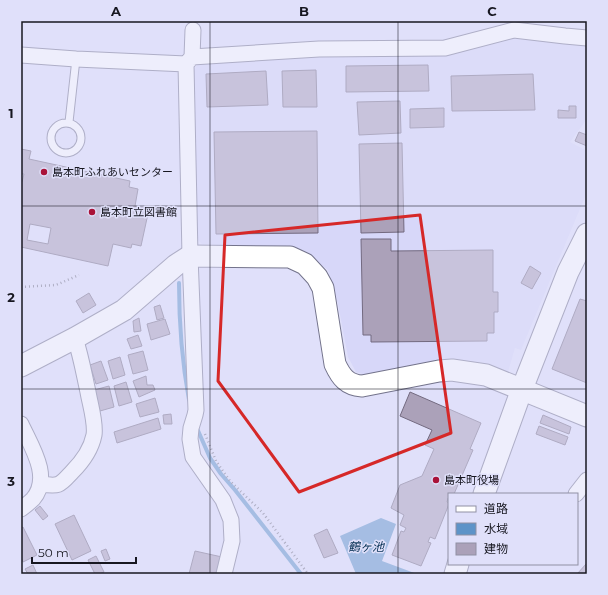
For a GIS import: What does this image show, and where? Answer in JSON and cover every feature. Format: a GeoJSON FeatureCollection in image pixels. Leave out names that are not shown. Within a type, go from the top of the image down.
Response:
{"type":"FeatureCollection","features":[{"type":"Feature","properties":{"kind":"street"},"geometry":{"type":"LineString","coordinates":[[193,30],[189,61],[190,256],[194,418],[190,439],[193,456],[223,500],[231,520],[232,541],[224,574]]}},
{"type":"Feature","properties":{"kind":"street"},"geometry":{"type":"LineString","coordinates":[[21,56],[76,59],[189,61],[319,49],[445,48],[514,30],[587,38]]}},
{"type":"Feature","properties":{"kind":"street"},"geometry":{"type":"LineString","coordinates":[[484,493],[522,389],[568,272],[587,234]]}},
{"type":"Feature","properties":{"kind":"street"},"geometry":{"type":"LineString","coordinates":[[21,366],[124,310],[190,256],[290,257],[305,264],[318,277],[323,288],[335,364],[339,374],[346,381],[362,386],[439,371],[452,370],[486,376],[587,416]]}},
{"type":"Feature","properties":{"kind":"street"},"geometry":{"type":"LineString","coordinates":[[41,484],[53,486],[62,483],[81,463],[89,450],[94,434],[93,417],[80,354],[75,338]]}},
{"type":"Feature","properties":{"kind":"street"},"geometry":{"type":"LineString","coordinates":[[21,424],[41,470],[41,484],[34,498],[21,509]]}},
{"type":"Feature","properties":{"kind":"street"},"geometry":{"type":"LineString","coordinates":[[577,493],[587,480]]}},
{"type":"Feature","properties":{"kind":"lane"},"geometry":{"type":"LineString","coordinates":[[69,122],[76,59]]}},
{"type":"Feature","properties":{"kind":"lane"},"geometry":{"type":"LineString","coordinates":[[69,122],[76,126],[80,132],[81,139],[79,146],[74,151],[66,153],[59,152],[53,147],[50,140],[51,133],[55,126],[69,122]]}},
{"type":"Feature","properties":{"kind":"path"},"geometry":{"type":"LineString","coordinates":[[21,287],[56,285],[79,275]]}},
{"type":"Feature","properties":{"kind":"path"},"geometry":{"type":"LineString","coordinates":[[194,418],[216,461],[230,481],[263,513],[308,574]]}},
{"type":"Feature","properties":{"kind":"highlighted area"},"geometry":{"type":"Polygon","coordinates":[[[420,215],[451,433],[299,492],[218,381],[225,235],[420,215]]]}},
{"type":"Feature","properties":{"kind":"shaded area"},"geometry":{"type":"Polygon","coordinates":[[[516,35],[587,43],[587,119],[570,142],[587,151],[587,192],[521,350],[515,348],[507,375],[366,375],[356,372],[348,357],[338,304],[328,270],[308,255],[293,249],[202,244],[197,239],[192,74],[199,62],[206,60],[444,53],[516,35]]]}},
{"type":"Feature","properties":{"kind":"water","name":"鶴ヶ池"},"geometry":{"type":"Polygon","coordinates":[[[381,518],[396,524],[382,561],[417,574],[356,574],[340,536],[381,518]]]}},
{"type":"Feature","properties":{"kind":"building"},"geometry":{"type":"Polygon","coordinates":[[[428,65],[429,91],[346,92],[346,66],[428,65]]]}},
{"type":"Feature","properties":{"kind":"building"},"geometry":{"type":"Polygon","coordinates":[[[316,70],[317,107],[283,107],[282,71],[316,70]]]}},
{"type":"Feature","properties":{"kind":"building"},"geometry":{"type":"Polygon","coordinates":[[[266,71],[268,105],[207,107],[206,74],[266,71]]]}},
{"type":"Feature","properties":{"kind":"building"},"geometry":{"type":"Polygon","coordinates":[[[533,74],[535,110],[452,111],[451,76],[533,74]]]}},
{"type":"Feature","properties":{"kind":"building"},"geometry":{"type":"Polygon","coordinates":[[[400,101],[401,133],[359,135],[357,102],[400,101]]]}},
{"type":"Feature","properties":{"kind":"building"},"geometry":{"type":"Polygon","coordinates":[[[569,106],[576,106],[576,118],[558,118],[558,110],[569,111],[569,106]]]}},
{"type":"Feature","properties":{"kind":"building"},"geometry":{"type":"Polygon","coordinates":[[[444,108],[444,127],[410,128],[410,109],[444,108]]]}},
{"type":"Feature","properties":{"kind":"building"},"geometry":{"type":"Polygon","coordinates":[[[317,131],[318,233],[216,234],[214,132],[317,131]]]}},
{"type":"Feature","properties":{"kind":"building"},"geometry":{"type":"Polygon","coordinates":[[[579,132],[587,135],[587,146],[575,141],[579,132]]]}},
{"type":"Feature","properties":{"kind":"building"},"geometry":{"type":"Polygon","coordinates":[[[402,143],[404,232],[361,233],[359,144],[402,143]]]}},
{"type":"Feature","properties":{"kind":"building"},"geometry":{"type":"Polygon","coordinates":[[[21,149],[31,151],[29,159],[130,181],[129,187],[138,189],[135,206],[149,209],[141,246],[132,244],[131,248],[113,244],[108,266],[21,247],[21,181],[22,182],[24,174],[21,174],[21,149]],[[30,224],[27,240],[48,244],[51,228],[30,224]]]}},
{"type":"Feature","properties":{"kind":"building"},"geometry":{"type":"Polygon","coordinates":[[[361,239],[391,239],[391,251],[493,250],[493,292],[498,292],[498,312],[494,312],[494,333],[487,333],[487,341],[371,342],[371,335],[363,335],[361,239]]]}},
{"type":"Feature","properties":{"kind":"building"},"geometry":{"type":"Polygon","coordinates":[[[530,266],[541,273],[532,289],[521,283],[530,266]]]}},
{"type":"Feature","properties":{"kind":"building"},"geometry":{"type":"Polygon","coordinates":[[[89,293],[96,305],[83,313],[76,301],[89,293]]]}},
{"type":"Feature","properties":{"kind":"building"},"geometry":{"type":"Polygon","coordinates":[[[580,299],[587,301],[587,383],[552,369],[580,299]]]}},
{"type":"Feature","properties":{"kind":"building"},"geometry":{"type":"Polygon","coordinates":[[[160,305],[164,318],[157,320],[154,307],[160,305]]]}},
{"type":"Feature","properties":{"kind":"building"},"geometry":{"type":"Polygon","coordinates":[[[139,318],[141,331],[134,332],[133,321],[139,318]]]}},
{"type":"Feature","properties":{"kind":"building"},"geometry":{"type":"Polygon","coordinates":[[[165,319],[170,334],[151,340],[147,324],[165,319]]]}},
{"type":"Feature","properties":{"kind":"building"},"geometry":{"type":"Polygon","coordinates":[[[138,335],[142,346],[131,349],[127,339],[138,335]]]}},
{"type":"Feature","properties":{"kind":"building"},"geometry":{"type":"Polygon","coordinates":[[[143,351],[148,370],[133,374],[128,355],[143,351]]]}},
{"type":"Feature","properties":{"kind":"building"},"geometry":{"type":"Polygon","coordinates":[[[120,357],[125,375],[113,379],[108,361],[120,357]]]}},
{"type":"Feature","properties":{"kind":"building"},"geometry":{"type":"Polygon","coordinates":[[[101,361],[108,380],[96,384],[90,365],[101,361]]]}},
{"type":"Feature","properties":{"kind":"building"},"geometry":{"type":"Polygon","coordinates":[[[146,376],[147,385],[153,385],[155,390],[139,397],[133,381],[146,376]]]}},
{"type":"Feature","properties":{"kind":"building"},"geometry":{"type":"Polygon","coordinates":[[[126,382],[132,402],[119,406],[114,386],[126,382]]]}},
{"type":"Feature","properties":{"kind":"building"},"geometry":{"type":"Polygon","coordinates":[[[109,386],[114,407],[100,411],[94,390],[109,386]]]}},
{"type":"Feature","properties":{"kind":"building","name":"島本町役場"},"geometry":{"type":"Polygon","coordinates":[[[410,392],[481,423],[470,449],[473,450],[454,493],[448,493],[448,506],[435,539],[430,537],[428,542],[431,543],[421,566],[392,555],[401,531],[404,532],[406,528],[400,525],[404,515],[391,508],[400,485],[422,476],[434,449],[425,445],[432,430],[400,416],[410,392]]]}},
{"type":"Feature","properties":{"kind":"building"},"geometry":{"type":"Polygon","coordinates":[[[155,398],[159,412],[140,417],[136,404],[155,398]]]}},
{"type":"Feature","properties":{"kind":"building"},"geometry":{"type":"Polygon","coordinates":[[[171,414],[172,424],[164,424],[163,415],[171,414]]]}},
{"type":"Feature","properties":{"kind":"building"},"geometry":{"type":"Polygon","coordinates":[[[543,415],[571,427],[569,434],[540,423],[543,415]]]}},
{"type":"Feature","properties":{"kind":"building"},"geometry":{"type":"Polygon","coordinates":[[[158,418],[161,429],[117,443],[114,432],[158,418]]]}},
{"type":"Feature","properties":{"kind":"building"},"geometry":{"type":"Polygon","coordinates":[[[539,426],[568,437],[565,445],[536,434],[539,426]]]}},
{"type":"Feature","properties":{"kind":"building"},"geometry":{"type":"Polygon","coordinates":[[[40,506],[48,516],[43,520],[35,510],[40,506]]]}},
{"type":"Feature","properties":{"kind":"building"},"geometry":{"type":"Polygon","coordinates":[[[74,515],[91,551],[72,560],[55,524],[74,515]]]}},
{"type":"Feature","properties":{"kind":"building"},"geometry":{"type":"Polygon","coordinates":[[[23,527],[37,555],[23,562],[21,557],[21,528],[23,527]]]}},
{"type":"Feature","properties":{"kind":"building"},"geometry":{"type":"Polygon","coordinates":[[[327,529],[338,553],[324,558],[314,535],[327,529]]]}},
{"type":"Feature","properties":{"kind":"building"},"geometry":{"type":"Polygon","coordinates":[[[106,549],[110,559],[105,561],[101,551],[106,549]]]}},
{"type":"Feature","properties":{"kind":"building"},"geometry":{"type":"Polygon","coordinates":[[[195,551],[222,557],[218,574],[189,574],[195,551]]]}},
{"type":"Feature","properties":{"kind":"building"},"geometry":{"type":"Polygon","coordinates":[[[96,556],[104,572],[99,574],[95,574],[88,560],[96,556]]]}},
{"type":"Feature","properties":{"kind":"building"},"geometry":{"type":"Polygon","coordinates":[[[587,563],[587,574],[577,574],[587,563]]]}},
{"type":"Feature","properties":{"kind":"building"},"geometry":{"type":"Polygon","coordinates":[[[33,565],[37,574],[28,574],[25,569],[33,565]]]}},
{"type":"Feature","properties":{"kind":"waterway"},"geometry":{"type":"LineString","coordinates":[[179,283],[181,342],[189,400]]}},
{"type":"Feature","properties":{"kind":"waterway"},"geometry":{"type":"LineString","coordinates":[[196,426],[210,458],[221,474],[301,574]]}},
{"type":"Feature","properties":{"kind":"place","name":"島本町ふれあいセンター"},"geometry":{"type":"Point","coordinates":[44,172]}},
{"type":"Feature","properties":{"kind":"place","name":"島本町立図書館"},"geometry":{"type":"Point","coordinates":[92,212]}},
{"type":"Feature","properties":{"kind":"place","name":"島本町役場"},"geometry":{"type":"Point","coordinates":[436,480]}}]}
